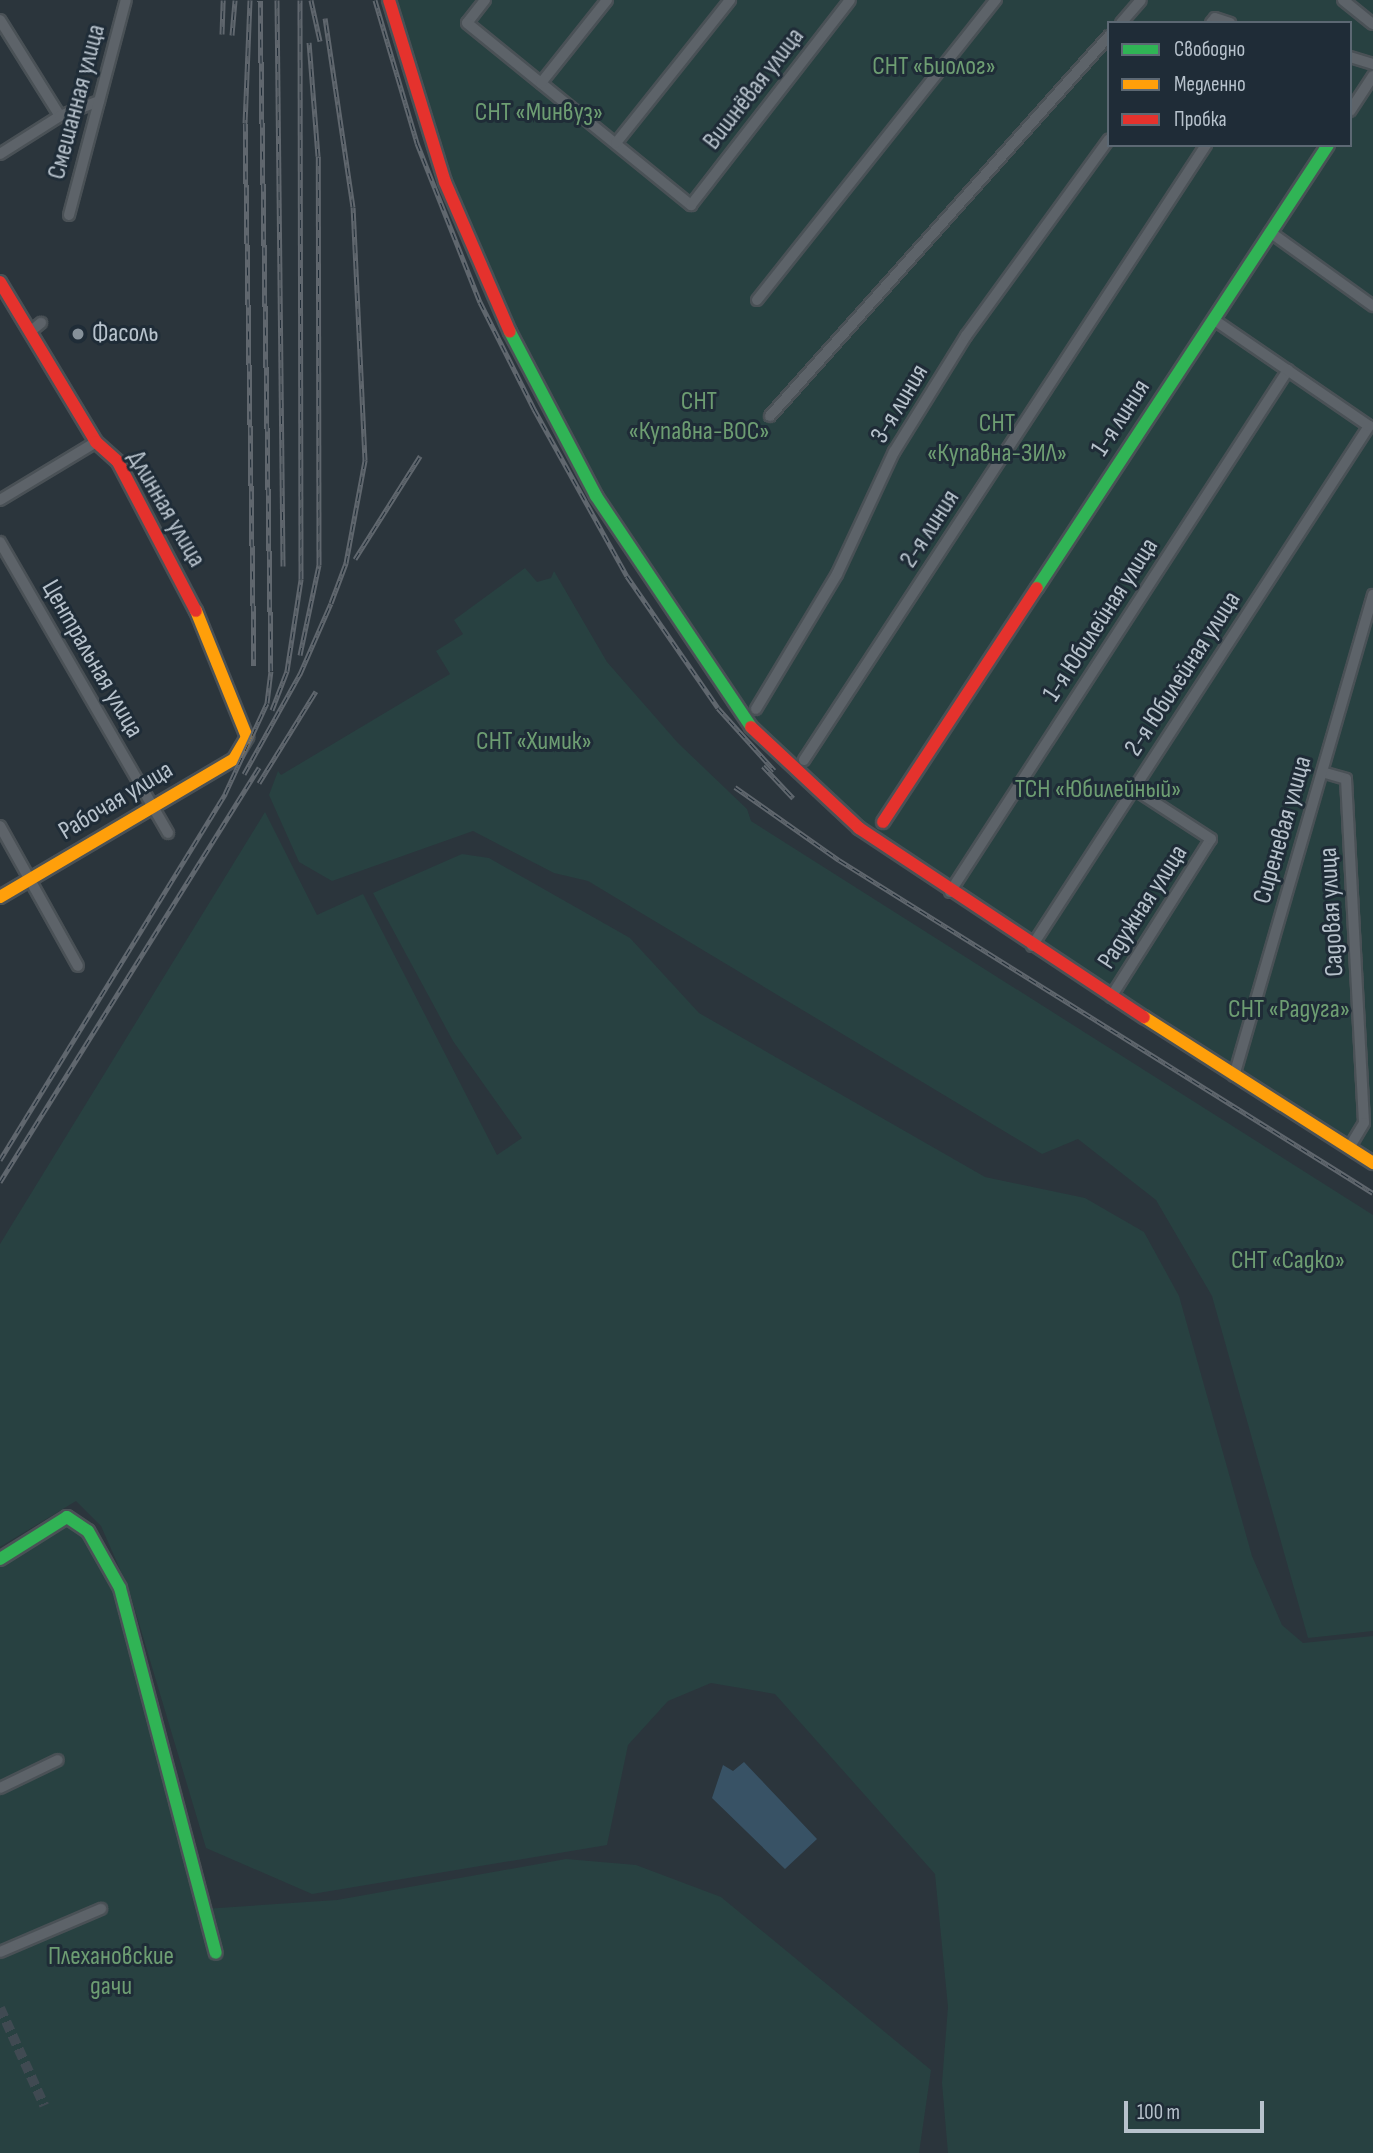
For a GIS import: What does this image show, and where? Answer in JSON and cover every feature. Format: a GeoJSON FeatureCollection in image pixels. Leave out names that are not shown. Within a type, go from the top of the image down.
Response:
{"type":"FeatureCollection","features":[{"type":"Feature","properties":{"kind":"street","name":"Смешанная улица"},"geometry":{"type":"LineString","coordinates":[[69,215],[126,0]]}},
{"type":"Feature","properties":{"kind":"street"},"geometry":{"type":"LineString","coordinates":[[389,0],[445,182],[514,341],[596,496],[747,723],[792,771],[859,828],[950,892],[1373,1163]]}},
{"type":"Feature","properties":{"kind":"street"},"geometry":{"type":"LineString","coordinates":[[485,0],[467,23],[616,144],[730,0]]}},
{"type":"Feature","properties":{"kind":"street"},"geometry":{"type":"LineString","coordinates":[[541,83],[607,0]]}},
{"type":"Feature","properties":{"kind":"street","name":"Вишнёвая улица"},"geometry":{"type":"LineString","coordinates":[[616,144],[691,205],[850,0]]}},
{"type":"Feature","properties":{"kind":"street"},"geometry":{"type":"LineString","coordinates":[[757,300],[996,0]]}},
{"type":"Feature","properties":{"kind":"street"},"geometry":{"type":"LineString","coordinates":[[1123,21],[1141,0]]}},
{"type":"Feature","properties":{"kind":"street"},"geometry":{"type":"LineString","coordinates":[[1343,0],[1373,24]]}},
{"type":"Feature","properties":{"kind":"street"},"geometry":{"type":"LineString","coordinates":[[0,20],[60,116]]}},
{"type":"Feature","properties":{"kind":"street"},"geometry":{"type":"LineString","coordinates":[[770,416],[1107,38]]}},
{"type":"Feature","properties":{"kind":"street"},"geometry":{"type":"LineString","coordinates":[[1352,58],[1373,64]]}},
{"type":"Feature","properties":{"kind":"street"},"geometry":{"type":"LineString","coordinates":[[1352,108],[1373,76]]}},
{"type":"Feature","properties":{"kind":"street"},"geometry":{"type":"LineString","coordinates":[[0,154],[60,116],[99,101]]}},
{"type":"Feature","properties":{"kind":"street","name":"3-я линия"},"geometry":{"type":"LineString","coordinates":[[756,709],[837,574],[894,452],[966,336],[1107,142]]}},
{"type":"Feature","properties":{"kind":"street","name":"2-я линия"},"geometry":{"type":"LineString","coordinates":[[804,760],[1205,147]]}},
{"type":"Feature","properties":{"kind":"street","name":"1-я линия"},"geometry":{"type":"LineString","coordinates":[[883,821],[1327,147]]}},
{"type":"Feature","properties":{"kind":"street"},"geometry":{"type":"LineString","coordinates":[[1270,232],[1373,306]]}},
{"type":"Feature","properties":{"kind":"street","name":"Длинная улица"},"geometry":{"type":"LineString","coordinates":[[0,282],[36,327],[96,442],[118,462],[189,595],[247,737]]}},
{"type":"Feature","properties":{"kind":"street"},"geometry":{"type":"LineString","coordinates":[[1213,319],[1287,370]]}},
{"type":"Feature","properties":{"kind":"street","name":"1-я Юбилейная улица"},"geometry":{"type":"LineString","coordinates":[[950,892],[1287,370]]}},
{"type":"Feature","properties":{"kind":"street","name":"2-я Юбилейная улица"},"geometry":{"type":"LineString","coordinates":[[1032,946],[1369,426],[1287,370]]}},
{"type":"Feature","properties":{"kind":"street"},"geometry":{"type":"LineString","coordinates":[[0,500],[96,442]]}},
{"type":"Feature","properties":{"kind":"street","name":"Центральная улица"},"geometry":{"type":"LineString","coordinates":[[0,541],[168,833]]}},
{"type":"Feature","properties":{"kind":"street","name":"Сиреневая улица"},"geometry":{"type":"LineString","coordinates":[[1234,1076],[1373,595]]}},
{"type":"Feature","properties":{"kind":"street","name":"Рабочая улица"},"geometry":{"type":"LineString","coordinates":[[0,897],[151,804],[234,759],[247,737]]}},
{"type":"Feature","properties":{"kind":"street","name":"Садовая улица"},"geometry":{"type":"LineString","coordinates":[[1322,772],[1346,779],[1364,1122],[1349,1148]]}},
{"type":"Feature","properties":{"kind":"street","name":"Радужная улица"},"geometry":{"type":"LineString","coordinates":[[1111,997],[1211,839],[1134,789]]}},
{"type":"Feature","properties":{"kind":"street"},"geometry":{"type":"LineString","coordinates":[[0,826],[78,966]]}},
{"type":"Feature","properties":{"kind":"street"},"geometry":{"type":"LineString","coordinates":[[0,1559],[67,1517],[88,1531],[115,1579],[216,1953]]}},
{"type":"Feature","properties":{"kind":"street"},"geometry":{"type":"LineString","coordinates":[[0,1788],[58,1760]]}},
{"type":"Feature","properties":{"kind":"street"},"geometry":{"type":"LineString","coordinates":[[0,1952],[101,1909]]}},
{"type":"Feature","properties":{"kind":"green space"},"geometry":{"type":"Polygon","coordinates":[[[389,0],[1373,0],[1373,1163],[859,828],[747,723],[596,496],[514,341],[445,182],[389,0]]]}},
{"type":"Feature","properties":{"kind":"green space"},"geometry":{"type":"Polygon","coordinates":[[[525,568],[537,582],[551,578],[554,571],[607,662],[678,743],[747,809],[751,821],[1373,1215],[1373,1631],[1308,1638],[1212,1296],[1156,1200],[1078,1139],[1042,1154],[588,881],[554,873],[473,831],[332,881],[299,862],[269,795],[278,771],[281,775],[450,674],[436,651],[463,634],[454,620],[525,568]]]}},
{"type":"Feature","properties":{"kind":"green space"},"geometry":{"type":"Polygon","coordinates":[[[265,812],[317,915],[363,894],[497,1155],[522,1138],[453,1041],[373,893],[462,854],[489,858],[630,938],[699,1013],[985,1177],[1085,1198],[1144,1232],[1179,1296],[1252,1556],[1282,1625],[1303,1643],[1373,1636],[1373,2153],[948,2153],[942,2083],[948,2007],[935,1874],[775,1694],[711,1683],[668,1701],[628,1745],[607,1845],[312,1894],[206,1848],[129,1590],[101,1526],[76,1501],[0,1547],[0,1244],[265,812]]]}},
{"type":"Feature","properties":{"kind":"green space","name":"Плехановские дачи"},"geometry":{"type":"Polygon","coordinates":[[[67,1517],[88,1531],[120,1588],[204,1909],[337,1900],[566,1859],[636,1865],[721,1897],[931,2070],[919,2153],[0,2153],[0,1559],[67,1517]]]}},
{"type":"Feature","properties":{"kind":"water"},"geometry":{"type":"Polygon","coordinates":[[[744,1762],[817,1839],[785,1869],[712,1798],[723,1765],[733,1771],[744,1762]]]}},
{"type":"Feature","properties":{"kind":"tunnel"},"geometry":{"type":"LineString","coordinates":[[0,2008],[44,2105]]}},
{"type":"Feature","properties":{"kind":"railway"},"geometry":{"type":"LineString","coordinates":[[222,34],[223,0]]}},
{"type":"Feature","properties":{"kind":"railway"},"geometry":{"type":"LineString","coordinates":[[232,35],[235,0]]}},
{"type":"Feature","properties":{"kind":"railway"},"geometry":{"type":"LineString","coordinates":[[250,0],[245,123],[254,666]]}},
{"type":"Feature","properties":{"kind":"railway"},"geometry":{"type":"LineString","coordinates":[[0,1160],[225,794],[267,703],[271,671],[260,0]]}},
{"type":"Feature","properties":{"kind":"railway"},"geometry":{"type":"LineString","coordinates":[[277,0],[283,566]]}},
{"type":"Feature","properties":{"kind":"railway"},"geometry":{"type":"LineString","coordinates":[[272,710],[287,671],[301,579],[300,0]]}},
{"type":"Feature","properties":{"kind":"railway"},"geometry":{"type":"LineString","coordinates":[[311,0],[320,41]]}},
{"type":"Feature","properties":{"kind":"railway"},"geometry":{"type":"LineString","coordinates":[[375,0],[417,143],[480,302],[534,409],[627,576],[718,708],[774,770]]}},
{"type":"Feature","properties":{"kind":"railway"},"geometry":{"type":"LineString","coordinates":[[244,774],[300,674],[331,603],[346,563],[365,460],[353,207],[325,18]]}},
{"type":"Feature","properties":{"kind":"railway"},"geometry":{"type":"LineString","coordinates":[[300,655],[319,565],[318,156],[309,42]]}},
{"type":"Feature","properties":{"kind":"railway"},"geometry":{"type":"LineString","coordinates":[[355,559],[420,456]]}},
{"type":"Feature","properties":{"kind":"railway"},"geometry":{"type":"LineString","coordinates":[[259,783],[316,691]]}},
{"type":"Feature","properties":{"kind":"railway"},"geometry":{"type":"LineString","coordinates":[[763,766],[793,798]]}},
{"type":"Feature","properties":{"kind":"railway"},"geometry":{"type":"LineString","coordinates":[[0,1182],[259,767]]}},
{"type":"Feature","properties":{"kind":"railway"},"geometry":{"type":"LineString","coordinates":[[735,787],[839,860],[1373,1193]]}},
{"type":"Feature","properties":{"kind":"traffic: fast"},"geometry":{"type":"LineString","coordinates":[[1037,588],[1327,147]]}},
{"type":"Feature","properties":{"kind":"traffic: fast"},"geometry":{"type":"LineString","coordinates":[[510,332],[596,496],[751,727]]}},
{"type":"Feature","properties":{"kind":"traffic: fast"},"geometry":{"type":"LineString","coordinates":[[0,1559],[67,1517],[88,1531],[120,1588],[216,1953]]}},
{"type":"Feature","properties":{"kind":"traffic: slow"},"geometry":{"type":"LineString","coordinates":[[0,897],[234,759],[247,737],[196,611]]}},
{"type":"Feature","properties":{"kind":"traffic: slow"},"geometry":{"type":"LineString","coordinates":[[1144,1017],[1373,1163]]}},
{"type":"Feature","properties":{"kind":"traffic: jam"},"geometry":{"type":"LineString","coordinates":[[389,0],[445,182],[510,332]]}},
{"type":"Feature","properties":{"kind":"traffic: jam"},"geometry":{"type":"LineString","coordinates":[[0,282],[96,442],[118,462],[196,611]]}},
{"type":"Feature","properties":{"kind":"traffic: jam"},"geometry":{"type":"LineString","coordinates":[[883,822],[1037,588]]}},
{"type":"Feature","properties":{"kind":"traffic: jam"},"geometry":{"type":"LineString","coordinates":[[751,727],[859,828],[1144,1017]]}},
{"type":"Feature","properties":{"kind":"place","name":"Фасоль"},"geometry":{"type":"Point","coordinates":[78,334]}},
{"type":"Feature","properties":{"kind":"park label","name":"СНТ «Биолог»"},"geometry":{"type":"Point","coordinates":[934,67]}},
{"type":"Feature","properties":{"kind":"park label","name":"СНТ «Минвуз»"},"geometry":{"type":"Point","coordinates":[539,113]}},
{"type":"Feature","properties":{"kind":"park label","name":"СНТ «Купавна-ВОС»"},"geometry":{"type":"Point","coordinates":[699,417]}},
{"type":"Feature","properties":{"kind":"park label","name":"СНТ «Купавна-ЗИЛ»"},"geometry":{"type":"Point","coordinates":[997,439]}},
{"type":"Feature","properties":{"kind":"park label","name":"СНТ «Химик»"},"geometry":{"type":"Point","coordinates":[534,742]}},
{"type":"Feature","properties":{"kind":"park label","name":"ТСН «Юбилейный»"},"geometry":{"type":"Point","coordinates":[1098,790]}},
{"type":"Feature","properties":{"kind":"park label","name":"СНТ «Радуга»"},"geometry":{"type":"Point","coordinates":[1289,1010]}},
{"type":"Feature","properties":{"kind":"park label","name":"СНТ «Садко»"},"geometry":{"type":"Point","coordinates":[1288,1261]}}]}
